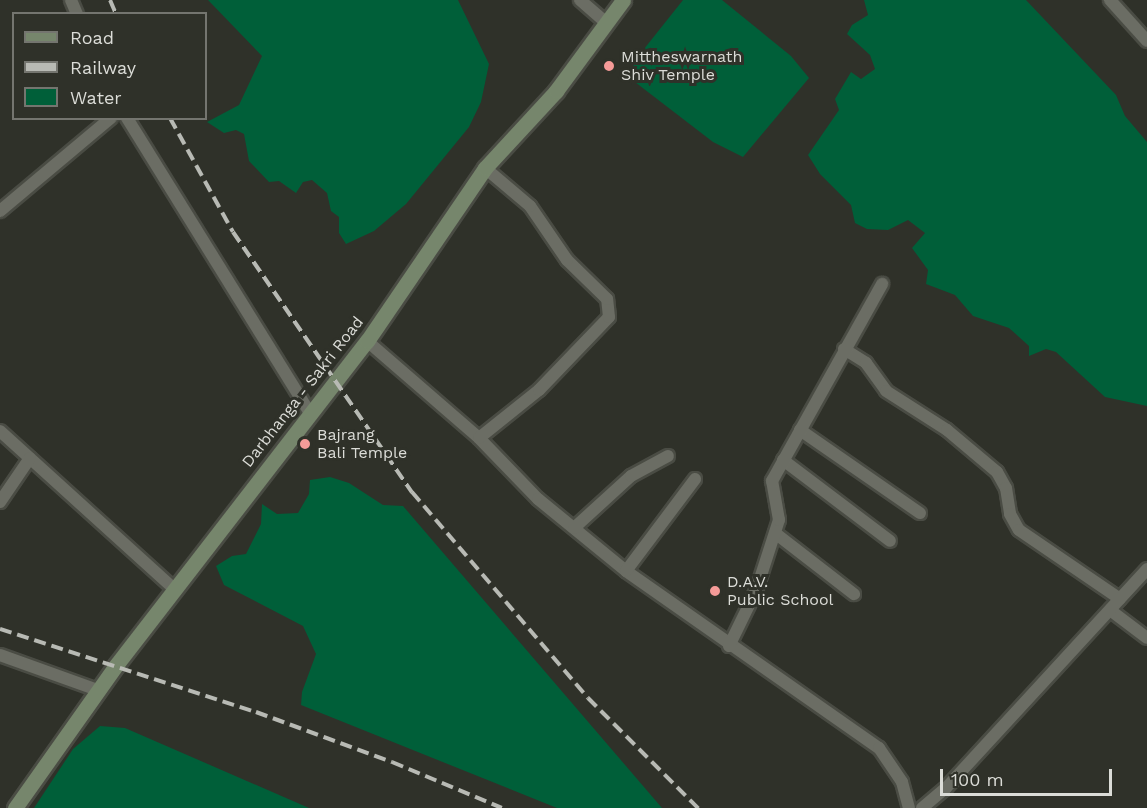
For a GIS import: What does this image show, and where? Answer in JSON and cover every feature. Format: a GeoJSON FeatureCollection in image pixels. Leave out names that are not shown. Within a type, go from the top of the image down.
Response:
{"type":"FeatureCollection","features":[{"type":"Feature","properties":{"kind":"main road","name":"Darbhanga - Sakri Road"},"geometry":{"type":"LineString","coordinates":[[15,808],[98,690],[174,589],[367,341],[485,168],[556,91],[623,0]]}},
{"type":"Feature","properties":{"kind":"street"},"geometry":{"type":"LineString","coordinates":[[580,0],[606,23]]}},
{"type":"Feature","properties":{"kind":"street"},"geometry":{"type":"LineString","coordinates":[[1110,0],[1147,41]]}},
{"type":"Feature","properties":{"kind":"street"},"geometry":{"type":"LineString","coordinates":[[0,211],[109,120]]}},
{"type":"Feature","properties":{"kind":"street"},"geometry":{"type":"LineString","coordinates":[[128,120],[309,413]]}},
{"type":"Feature","properties":{"kind":"street"},"geometry":{"type":"LineString","coordinates":[[479,438],[539,390],[609,317],[608,299],[567,260],[530,206],[485,168]]}},
{"type":"Feature","properties":{"kind":"street"},"geometry":{"type":"LineString","coordinates":[[729,646],[756,591],[775,533],[779,510],[770,487],[844,349],[882,284]]}},
{"type":"Feature","properties":{"kind":"street"},"geometry":{"type":"LineString","coordinates":[[367,341],[479,438],[538,499],[626,571],[729,646],[783,678],[879,748],[902,782],[909,808]]}},
{"type":"Feature","properties":{"kind":"street"},"geometry":{"type":"LineString","coordinates":[[844,349],[866,363],[886,391],[947,430],[997,472],[1006,488],[1010,514],[1019,530],[1120,599]]}},
{"type":"Feature","properties":{"kind":"street"},"geometry":{"type":"LineString","coordinates":[[800,430],[920,513]]}},
{"type":"Feature","properties":{"kind":"street"},"geometry":{"type":"LineString","coordinates":[[0,431],[174,589]]}},
{"type":"Feature","properties":{"kind":"street"},"geometry":{"type":"LineString","coordinates":[[574,528],[631,476],[668,456]]}},
{"type":"Feature","properties":{"kind":"street"},"geometry":{"type":"LineString","coordinates":[[0,502],[30,458]]}},
{"type":"Feature","properties":{"kind":"street"},"geometry":{"type":"LineString","coordinates":[[783,460],[890,542]]}},
{"type":"Feature","properties":{"kind":"street"},"geometry":{"type":"LineString","coordinates":[[626,571],[694,479]]}},
{"type":"Feature","properties":{"kind":"street"},"geometry":{"type":"LineString","coordinates":[[775,533],[854,594]]}},
{"type":"Feature","properties":{"kind":"street"},"geometry":{"type":"LineString","coordinates":[[922,808],[945,789],[1147,569]]}},
{"type":"Feature","properties":{"kind":"street"},"geometry":{"type":"LineString","coordinates":[[1110,610],[1147,638]]}},
{"type":"Feature","properties":{"kind":"street"},"geometry":{"type":"LineString","coordinates":[[0,655],[98,690]]}},
{"type":"Feature","properties":{"kind":"water"},"geometry":{"type":"Polygon","coordinates":[[[208,0],[458,0],[489,64],[481,102],[469,127],[406,204],[374,231],[346,244],[339,233],[339,217],[331,211],[327,193],[312,180],[303,182],[296,193],[279,181],[269,182],[249,161],[244,134],[236,130],[224,133],[207,122],[239,105],[262,56],[208,0]]]}},
{"type":"Feature","properties":{"kind":"water"},"geometry":{"type":"Polygon","coordinates":[[[683,0],[722,0],[791,56],[809,78],[743,157],[713,142],[631,79],[634,64],[683,0]]]}},
{"type":"Feature","properties":{"kind":"water"},"geometry":{"type":"Polygon","coordinates":[[[864,0],[1026,0],[1116,95],[1125,116],[1147,142],[1147,406],[1105,397],[1056,352],[1046,349],[1029,356],[1029,346],[1009,328],[973,316],[955,295],[926,284],[928,270],[912,248],[925,233],[908,220],[888,230],[867,229],[855,223],[851,205],[820,174],[808,155],[839,110],[835,99],[851,72],[861,79],[875,69],[870,55],[847,34],[852,25],[868,15],[864,0]]]}},
{"type":"Feature","properties":{"kind":"water"},"geometry":{"type":"Polygon","coordinates":[[[330,477],[349,483],[383,505],[403,506],[662,808],[557,808],[301,705],[302,692],[316,654],[303,626],[224,585],[216,566],[232,556],[246,554],[261,524],[262,504],[277,514],[298,513],[309,494],[310,480],[330,477]]]}},
{"type":"Feature","properties":{"kind":"water"},"geometry":{"type":"Polygon","coordinates":[[[100,726],[125,728],[309,808],[34,808],[73,749],[100,726]]]}},
{"type":"Feature","properties":{"kind":"railway"},"geometry":{"type":"LineString","coordinates":[[110,0],[115,12]]}},
{"type":"Feature","properties":{"kind":"railway"},"geometry":{"type":"LineString","coordinates":[[171,120],[233,232],[412,492],[588,698],[698,808]]}},
{"type":"Feature","properties":{"kind":"railway"},"geometry":{"type":"LineString","coordinates":[[0,629],[256,712],[392,762],[502,808]]}},
{"type":"Feature","properties":{"kind":"place","name":"Mittheswarnath Shiv Temple"},"geometry":{"type":"Point","coordinates":[609,66]}},
{"type":"Feature","properties":{"kind":"place","name":"Bajrang Bali Temple"},"geometry":{"type":"Point","coordinates":[305,444]}},
{"type":"Feature","properties":{"kind":"place","name":"D.A.V. Public School"},"geometry":{"type":"Point","coordinates":[715,591]}}]}
